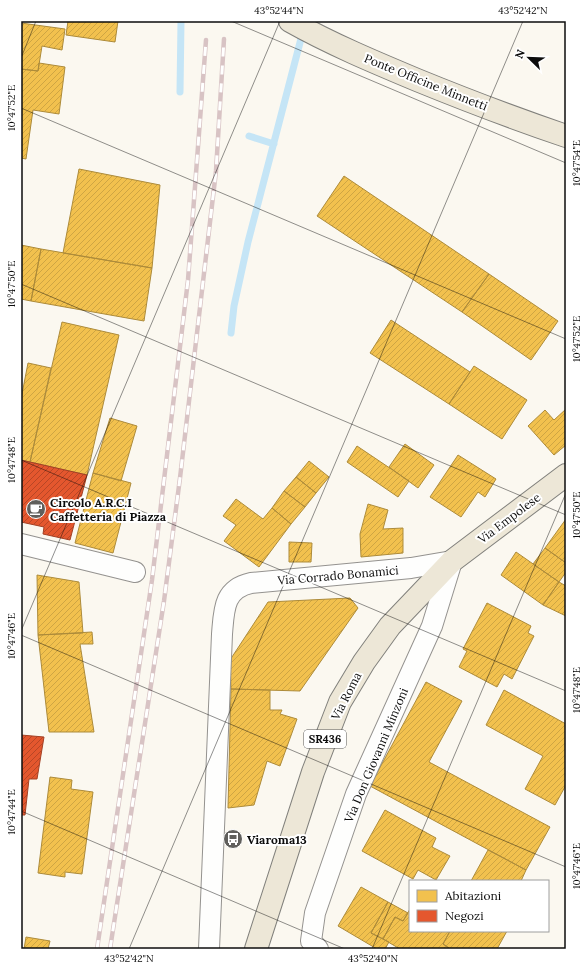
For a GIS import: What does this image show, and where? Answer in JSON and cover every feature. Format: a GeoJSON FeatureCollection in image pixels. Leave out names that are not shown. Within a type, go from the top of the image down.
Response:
{"type":"FeatureCollection","features":[{"type":"Feature","properties":{"kind":"main road","name":"Ponte Officine Minnetti"},"geometry":{"type":"LineString","coordinates":[[290,21],[335,44],[393,70],[463,98],[566,136]]}},
{"type":"Feature","properties":{"kind":"main road","name":"Via Empolese"},"geometry":{"type":"LineString","coordinates":[[452,561],[566,476]]}},
{"type":"Feature","properties":{"kind":"main road","name":"Via Roma"},"geometry":{"type":"LineString","coordinates":[[256,949],[313,772],[340,702],[364,662],[390,626],[452,561]]}},
{"type":"Feature","properties":{"kind":"street"},"geometry":{"type":"LineString","coordinates":[[21,544],[135,572]]}},
{"type":"Feature","properties":{"kind":"street","name":"Via Corrado Bonamici"},"geometry":{"type":"LineString","coordinates":[[209,949],[222,634],[225,606],[228,598],[234,590],[251,583],[411,568],[452,561]]}},
{"type":"Feature","properties":{"kind":"street","name":"Via Don Giovanni Minzoni"},"geometry":{"type":"LineString","coordinates":[[318,949],[311,941],[315,913],[356,794],[432,626],[452,561]]}},
{"type":"Feature","properties":{"kind":"building: Abitazioni"},"geometry":{"type":"Polygon","coordinates":[[[68,21],[118,21],[115,42],[66,35],[68,21]]]}},
{"type":"Feature","properties":{"kind":"building: Abitazioni"},"geometry":{"type":"Polygon","coordinates":[[[21,23],[65,29],[62,50],[42,46],[38,71],[21,69],[21,23]]]}},
{"type":"Feature","properties":{"kind":"building: Abitazioni"},"geometry":{"type":"Polygon","coordinates":[[[39,63],[65,67],[59,114],[33,110],[26,159],[21,158],[21,69],[38,71],[39,63]]]}},
{"type":"Feature","properties":{"kind":"building: Abitazioni"},"geometry":{"type":"Polygon","coordinates":[[[79,169],[160,185],[152,268],[63,253],[79,169]]]}},
{"type":"Feature","properties":{"kind":"building: Abitazioni"},"geometry":{"type":"Polygon","coordinates":[[[344,176],[489,274],[462,312],[317,216],[344,176]]]}},
{"type":"Feature","properties":{"kind":"building: Abitazioni"},"geometry":{"type":"Polygon","coordinates":[[[21,245],[41,249],[31,301],[21,299],[21,245]]]}},
{"type":"Feature","properties":{"kind":"building: Abitazioni"},"geometry":{"type":"Polygon","coordinates":[[[41,249],[152,268],[144,321],[31,301],[41,249]]]}},
{"type":"Feature","properties":{"kind":"building: Abitazioni"},"geometry":{"type":"Polygon","coordinates":[[[489,274],[558,321],[531,360],[462,312],[489,274]]]}},
{"type":"Feature","properties":{"kind":"building: Abitazioni"},"geometry":{"type":"Polygon","coordinates":[[[391,320],[470,372],[449,404],[370,353],[391,320]]]}},
{"type":"Feature","properties":{"kind":"building: Abitazioni"},"geometry":{"type":"Polygon","coordinates":[[[62,322],[119,335],[87,475],[30,462],[62,322]]]}},
{"type":"Feature","properties":{"kind":"building: Abitazioni"},"geometry":{"type":"Polygon","coordinates":[[[28,363],[51,368],[30,462],[21,460],[21,399],[28,363]]]}},
{"type":"Feature","properties":{"kind":"building: Abitazioni"},"geometry":{"type":"Polygon","coordinates":[[[474,366],[527,400],[502,439],[449,404],[474,366]]]}},
{"type":"Feature","properties":{"kind":"building: Abitazioni"},"geometry":{"type":"Polygon","coordinates":[[[566,409],[566,445],[554,455],[528,426],[545,410],[554,420],[566,409]]]}},
{"type":"Feature","properties":{"kind":"building: Abitazioni"},"geometry":{"type":"Polygon","coordinates":[[[110,418],[137,426],[121,481],[93,473],[110,418]]]}},
{"type":"Feature","properties":{"kind":"building: Abitazioni"},"geometry":{"type":"Polygon","coordinates":[[[405,444],[434,465],[418,488],[389,467],[405,444]]]}},
{"type":"Feature","properties":{"kind":"building: Abitazioni"},"geometry":{"type":"Polygon","coordinates":[[[357,446],[409,481],[398,497],[347,462],[357,446]]]}},
{"type":"Feature","properties":{"kind":"building: Abitazioni"},"geometry":{"type":"Polygon","coordinates":[[[458,455],[496,479],[485,497],[478,492],[461,517],[430,497],[458,455]]]}},
{"type":"Feature","properties":{"kind":"building: Abitazioni"},"geometry":{"type":"Polygon","coordinates":[[[309,461],[329,477],[316,493],[296,477],[309,461]]]}},
{"type":"Feature","properties":{"kind":"building: Abitazioni"},"geometry":{"type":"Polygon","coordinates":[[[93,473],[131,483],[113,553],[75,543],[93,473]]]}},
{"type":"Feature","properties":{"kind":"building: Abitazioni"},"geometry":{"type":"Polygon","coordinates":[[[296,477],[316,493],[305,507],[284,491],[296,477]]]}},
{"type":"Feature","properties":{"kind":"building: Abitazioni"},"geometry":{"type":"Polygon","coordinates":[[[284,491],[305,507],[291,524],[272,508],[284,491]]]}},
{"type":"Feature","properties":{"kind":"building: Abitazioni"},"geometry":{"type":"Polygon","coordinates":[[[236,499],[263,519],[272,508],[291,524],[259,567],[224,541],[236,525],[223,516],[236,499]]]}},
{"type":"Feature","properties":{"kind":"building: Abitazioni"},"geometry":{"type":"Polygon","coordinates":[[[368,504],[388,510],[383,529],[403,528],[403,553],[361,557],[360,534],[368,504]]]}},
{"type":"Feature","properties":{"kind":"building: Abitazioni"},"geometry":{"type":"Polygon","coordinates":[[[566,519],[566,563],[545,548],[566,519]]]}},
{"type":"Feature","properties":{"kind":"building: Abitazioni"},"geometry":{"type":"Polygon","coordinates":[[[289,542],[312,543],[311,562],[289,562],[289,542]]]}},
{"type":"Feature","properties":{"kind":"building: Abitazioni"},"geometry":{"type":"Polygon","coordinates":[[[545,548],[566,563],[566,572],[559,582],[533,564],[545,548]]]}},
{"type":"Feature","properties":{"kind":"building: Abitazioni"},"geometry":{"type":"Polygon","coordinates":[[[516,552],[559,582],[543,605],[501,575],[516,552]]]}},
{"type":"Feature","properties":{"kind":"building: Abitazioni"},"geometry":{"type":"Polygon","coordinates":[[[37,575],[79,582],[83,633],[38,635],[37,575]]]}},
{"type":"Feature","properties":{"kind":"building: Abitazioni"},"geometry":{"type":"Polygon","coordinates":[[[559,582],[566,586],[566,616],[543,605],[559,582]]]}},
{"type":"Feature","properties":{"kind":"building: Abitazioni"},"geometry":{"type":"Polygon","coordinates":[[[350,598],[358,608],[300,691],[231,689],[230,660],[268,602],[350,598]]]}},
{"type":"Feature","properties":{"kind":"building: Abitazioni"},"geometry":{"type":"Polygon","coordinates":[[[487,603],[531,626],[528,633],[534,636],[512,679],[504,674],[497,687],[459,667],[467,651],[463,649],[487,603]]]}},
{"type":"Feature","properties":{"kind":"building: Abitazioni"},"geometry":{"type":"Polygon","coordinates":[[[92,632],[93,644],[80,644],[94,732],[49,732],[38,635],[92,632]]]}},
{"type":"Feature","properties":{"kind":"building: Abitazioni"},"geometry":{"type":"Polygon","coordinates":[[[426,682],[462,701],[429,762],[550,827],[526,870],[370,786],[426,682]]]}},
{"type":"Feature","properties":{"kind":"building: Abitazioni"},"geometry":{"type":"Polygon","coordinates":[[[231,689],[270,690],[270,710],[282,710],[280,714],[297,719],[280,766],[267,761],[254,805],[228,808],[231,689]]]}},
{"type":"Feature","properties":{"kind":"building: Abitazioni"},"geometry":{"type":"Polygon","coordinates":[[[504,690],[566,724],[566,785],[555,805],[525,789],[543,756],[486,725],[504,690]]]}},
{"type":"Feature","properties":{"kind":"building: Abitazioni"},"geometry":{"type":"Polygon","coordinates":[[[50,777],[72,780],[71,789],[93,792],[82,874],[65,872],[65,877],[38,873],[50,777]]]}},
{"type":"Feature","properties":{"kind":"building: Abitazioni"},"geometry":{"type":"Polygon","coordinates":[[[385,810],[436,838],[432,847],[450,856],[436,880],[418,870],[413,879],[362,851],[385,810]]]}},
{"type":"Feature","properties":{"kind":"building: Abitazioni"},"geometry":{"type":"Polygon","coordinates":[[[488,850],[526,870],[521,880],[472,880],[488,850]]]}},
{"type":"Feature","properties":{"kind":"building: Abitazioni"},"geometry":{"type":"Polygon","coordinates":[[[361,887],[388,902],[371,933],[389,942],[385,949],[377,949],[338,926],[361,887]]]}},
{"type":"Feature","properties":{"kind":"building: Abitazioni"},"geometry":{"type":"Polygon","coordinates":[[[388,902],[408,913],[403,921],[395,917],[383,939],[371,933],[388,902]]]}},
{"type":"Feature","properties":{"kind":"building: Abitazioni"},"geometry":{"type":"Polygon","coordinates":[[[409,911],[409,932],[449,932],[443,944],[449,949],[400,949],[383,939],[395,917],[403,921],[409,911]]]}},
{"type":"Feature","properties":{"kind":"building: Abitazioni"},"geometry":{"type":"Polygon","coordinates":[[[449,932],[506,932],[497,949],[449,949],[443,944],[449,932]]]}},
{"type":"Feature","properties":{"kind":"building: Abitazioni"},"geometry":{"type":"Polygon","coordinates":[[[26,937],[50,941],[48,949],[24,949],[26,937]]]}},
{"type":"Feature","properties":{"kind":"building: Negozi"},"geometry":{"type":"Polygon","coordinates":[[[21,460],[87,475],[70,540],[43,534],[44,527],[21,522],[21,460]]]}},
{"type":"Feature","properties":{"kind":"building: Negozi"},"geometry":{"type":"Polygon","coordinates":[[[21,735],[44,737],[37,779],[29,779],[25,815],[21,815],[21,735]]]}},
{"type":"Feature","properties":{"kind":"waterway"},"geometry":{"type":"LineString","coordinates":[[180,92],[181,21]]}},
{"type":"Feature","properties":{"kind":"waterway"},"geometry":{"type":"LineString","coordinates":[[231,333],[234,306],[248,242],[303,31]]}},
{"type":"Feature","properties":{"kind":"waterway"},"geometry":{"type":"LineString","coordinates":[[249,136],[274,144]]}},
{"type":"Feature","properties":{"kind":"railway"},"geometry":{"type":"LineString","coordinates":[[110,949],[164,601],[180,478],[216,171],[224,39]]}},
{"type":"Feature","properties":{"kind":"railway"},"geometry":{"type":"LineString","coordinates":[[97,949],[152,580],[188,280],[206,40]]}},
{"type":"Feature","properties":{"kind":"place","name":"Circolo A.R.C.I Caffetteria di Piazza"},"geometry":{"type":"Point","coordinates":[36,509]}},
{"type":"Feature","properties":{"kind":"place","name":"Viaroma13"},"geometry":{"type":"Point","coordinates":[233,839]}}]}
